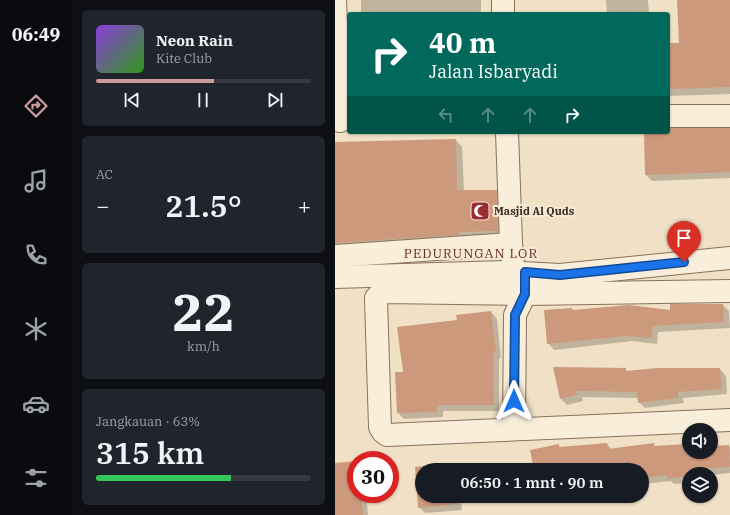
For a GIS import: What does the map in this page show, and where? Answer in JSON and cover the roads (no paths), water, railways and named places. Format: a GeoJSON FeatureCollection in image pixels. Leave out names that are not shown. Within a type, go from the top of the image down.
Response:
{"type":"FeatureCollection","features":[{"type":"Feature","properties":{"kind":"street"},"geometry":{"type":"LineString","coordinates":[[335,0],[341,121]]}},
{"type":"Feature","properties":{"kind":"street"},"geometry":{"type":"LineString","coordinates":[[503,0],[503,12]]}},
{"type":"Feature","properties":{"kind":"street"},"geometry":{"type":"LineString","coordinates":[[670,116],[730,116]]}},
{"type":"Feature","properties":{"kind":"street"},"geometry":{"type":"LineString","coordinates":[[507,134],[511,244],[515,281],[514,429]]}},
{"type":"Feature","properties":{"kind":"street"},"geometry":{"type":"LineString","coordinates":[[335,256],[511,244]]}},
{"type":"Feature","properties":{"kind":"street"},"geometry":{"type":"LineString","coordinates":[[730,258],[515,281],[385,292],[377,296],[380,427],[387,435],[730,420]]}},
{"type":"Feature","properties":{"kind":"street"},"geometry":{"type":"LineString","coordinates":[[335,277],[515,281],[730,291]]}},
{"type":"Feature","properties":{"kind":"place","name":"Masjid Al Quds"},"geometry":{"type":"Point","coordinates":[480,211]}},
{"type":"Feature","properties":{"kind":"district","name":"PEDURUNGAN LOR"},"geometry":{"type":"Point","coordinates":[471,253]}}]}
